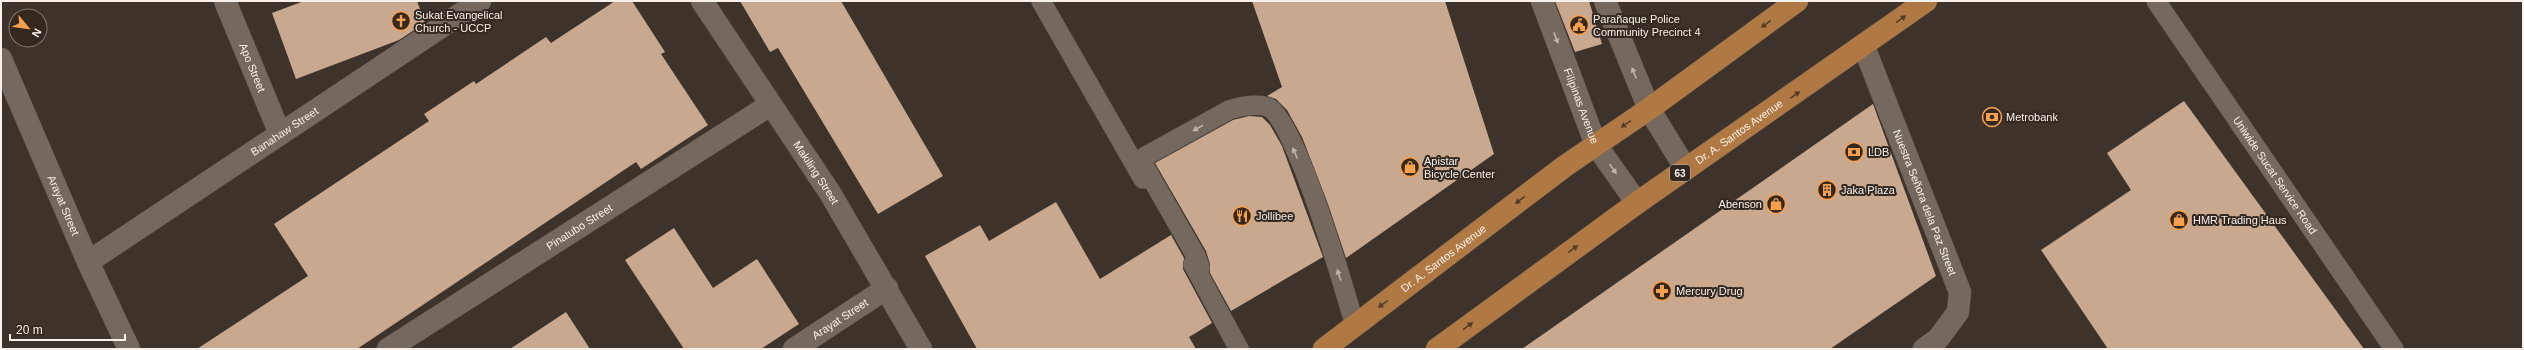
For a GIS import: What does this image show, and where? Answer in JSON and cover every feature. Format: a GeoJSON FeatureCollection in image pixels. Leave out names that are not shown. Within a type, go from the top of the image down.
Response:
{"type":"FeatureCollection","features":[{"type":"Feature","properties":{"kind":"main road","name":"Dr. A. Santos Avenue"},"geometry":{"type":"LineString","coordinates":[[1324,349],[1565,166],[1649,109],[1797,1]]}},
{"type":"Feature","properties":{"kind":"main road","name":"Dr. A. Santos Avenue"},"geometry":{"type":"LineString","coordinates":[[1437,349],[1637,203],[1864,47],[1926,1]]}},
{"type":"Feature","properties":{"kind":"street","name":"Apo Street"},"geometry":{"type":"LineString","coordinates":[[225,1],[280,134]]}},
{"type":"Feature","properties":{"kind":"street","name":"Banahaw Street"},"geometry":{"type":"LineString","coordinates":[[88,262],[480,1]]}},
{"type":"Feature","properties":{"kind":"street","name":"Makiling Street"},"geometry":{"type":"LineString","coordinates":[[702,1],[830,193],[887,288],[921,349]]}},
{"type":"Feature","properties":{"kind":"street","name":"Filipinas Avenue"},"geometry":{"type":"LineString","coordinates":[[1542,1],[1596,145],[1637,203]]}},
{"type":"Feature","properties":{"kind":"street"},"geometry":{"type":"LineString","coordinates":[[1605,1],[1649,109],[1686,169]]}},
{"type":"Feature","properties":{"kind":"street","name":"Nuestra Señora dela Paz Street"},"geometry":{"type":"LineString","coordinates":[[1864,47],[1960,292],[1958,312],[1938,339],[1924,349]]}},
{"type":"Feature","properties":{"kind":"street","name":"Arayat Street"},"geometry":{"type":"LineString","coordinates":[[1,60],[88,262],[129,349]]}},
{"type":"Feature","properties":{"kind":"street","name":"Pinatubo Street"},"geometry":{"type":"LineString","coordinates":[[388,349],[770,105]]}},
{"type":"Feature","properties":{"kind":"street","name":"Arayat Street"},"geometry":{"type":"LineString","coordinates":[[794,349],[887,288]]}},
{"type":"Feature","properties":{"kind":"lane"},"geometry":{"type":"LineString","coordinates":[[1041,1],[1199,275],[1239,349]]}},
{"type":"Feature","properties":{"kind":"lane","name":"Uniwide Sucat Service Road"},"geometry":{"type":"LineString","coordinates":[[2156,1],[2394,349]]}},
{"type":"Feature","properties":{"kind":"lane"},"geometry":{"type":"LineString","coordinates":[[1199,275],[1200,267],[1196,256],[1142,162],[1144,158],[1229,110],[1244,105],[1268,108],[1281,119],[1315,199],[1355,326]]}},
{"type":"Feature","properties":{"kind":"building"},"geometry":{"type":"Polygon","coordinates":[[[304,1],[417,1],[425,23],[399,40],[296,79],[272,13],[304,1]]]}},
{"type":"Feature","properties":{"kind":"building"},"geometry":{"type":"Polygon","coordinates":[[[615,1],[632,1],[665,52],[661,54],[708,125],[641,169],[636,162],[357,349],[197,349],[308,276],[274,224],[429,121],[424,114],[474,81],[476,84],[546,37],[551,43],[615,1]]]}},
{"type":"Feature","properties":{"kind":"building"},"geometry":{"type":"Polygon","coordinates":[[[740,1],[841,1],[943,176],[878,214],[778,48],[770,52],[740,1]]]}},
{"type":"Feature","properties":{"kind":"building"},"geometry":{"type":"Polygon","coordinates":[[[1252,1],[1445,1],[1494,154],[1346,258],[1328,204],[1302,137],[1287,110],[1276,99],[1267,96],[1282,87],[1252,1]]]}},
{"type":"Feature","properties":{"kind":"building","name":"Parañaque Police Community Precinct 4"},"geometry":{"type":"Polygon","coordinates":[[[1555,1],[1589,1],[1602,44],[1575,52],[1555,1]]]}},
{"type":"Feature","properties":{"kind":"building","name":"HMR Trading Haus"},"geometry":{"type":"Polygon","coordinates":[[[2184,101],[2364,349],[2108,349],[2041,250],[2131,190],[2107,153],[2184,101]]]}},
{"type":"Feature","properties":{"kind":"building","name":"Jaka Plaza"},"geometry":{"type":"Polygon","coordinates":[[[1873,104],[1936,276],[1830,349],[1522,349],[1873,104]]]}},
{"type":"Feature","properties":{"kind":"building","name":"Jollibee"},"geometry":{"type":"Polygon","coordinates":[[[1249,116],[1262,117],[1270,125],[1282,146],[1323,257],[1231,311],[1210,273],[1210,264],[1206,251],[1155,163],[1233,120],[1249,116]]]}},
{"type":"Feature","properties":{"kind":"building"},"geometry":{"type":"Polygon","coordinates":[[[1056,202],[1100,279],[1171,235],[1184,258],[1183,269],[1212,323],[1189,337],[1196,349],[977,349],[925,256],[980,225],[989,241],[1056,202]]]}},
{"type":"Feature","properties":{"kind":"building"},"geometry":{"type":"Polygon","coordinates":[[[674,228],[713,288],[757,259],[799,324],[761,349],[684,349],[625,260],[674,228]]]}},
{"type":"Feature","properties":{"kind":"building"},"geometry":{"type":"Polygon","coordinates":[[[566,312],[590,349],[510,349],[566,312]]]}},
{"type":"Feature","properties":{"kind":"place","name":"Sukat Evangelical Church - UCCP"},"geometry":{"type":"Point","coordinates":[401,21]}},
{"type":"Feature","properties":{"kind":"place","name":"Parañaque Police Community Precinct 4"},"geometry":{"type":"Point","coordinates":[1579,25]}},
{"type":"Feature","properties":{"kind":"place","name":"Metrobank"},"geometry":{"type":"Point","coordinates":[1992,117]}},
{"type":"Feature","properties":{"kind":"place","name":"LDB"},"geometry":{"type":"Point","coordinates":[1854,152]}},
{"type":"Feature","properties":{"kind":"place","name":"Apistar Bicycle Center"},"geometry":{"type":"Point","coordinates":[1410,167]}},
{"type":"Feature","properties":{"kind":"place","name":"Jaka Plaza"},"geometry":{"type":"Point","coordinates":[1827,190]}},
{"type":"Feature","properties":{"kind":"place","name":"Abenson"},"geometry":{"type":"Point","coordinates":[1776,204]}},
{"type":"Feature","properties":{"kind":"place","name":"Jollibee"},"geometry":{"type":"Point","coordinates":[1242,216]}},
{"type":"Feature","properties":{"kind":"place","name":"HMR Trading Haus"},"geometry":{"type":"Point","coordinates":[2179,220]}},
{"type":"Feature","properties":{"kind":"place","name":"Mercury Drug"},"geometry":{"type":"Point","coordinates":[1662,291]}}]}
